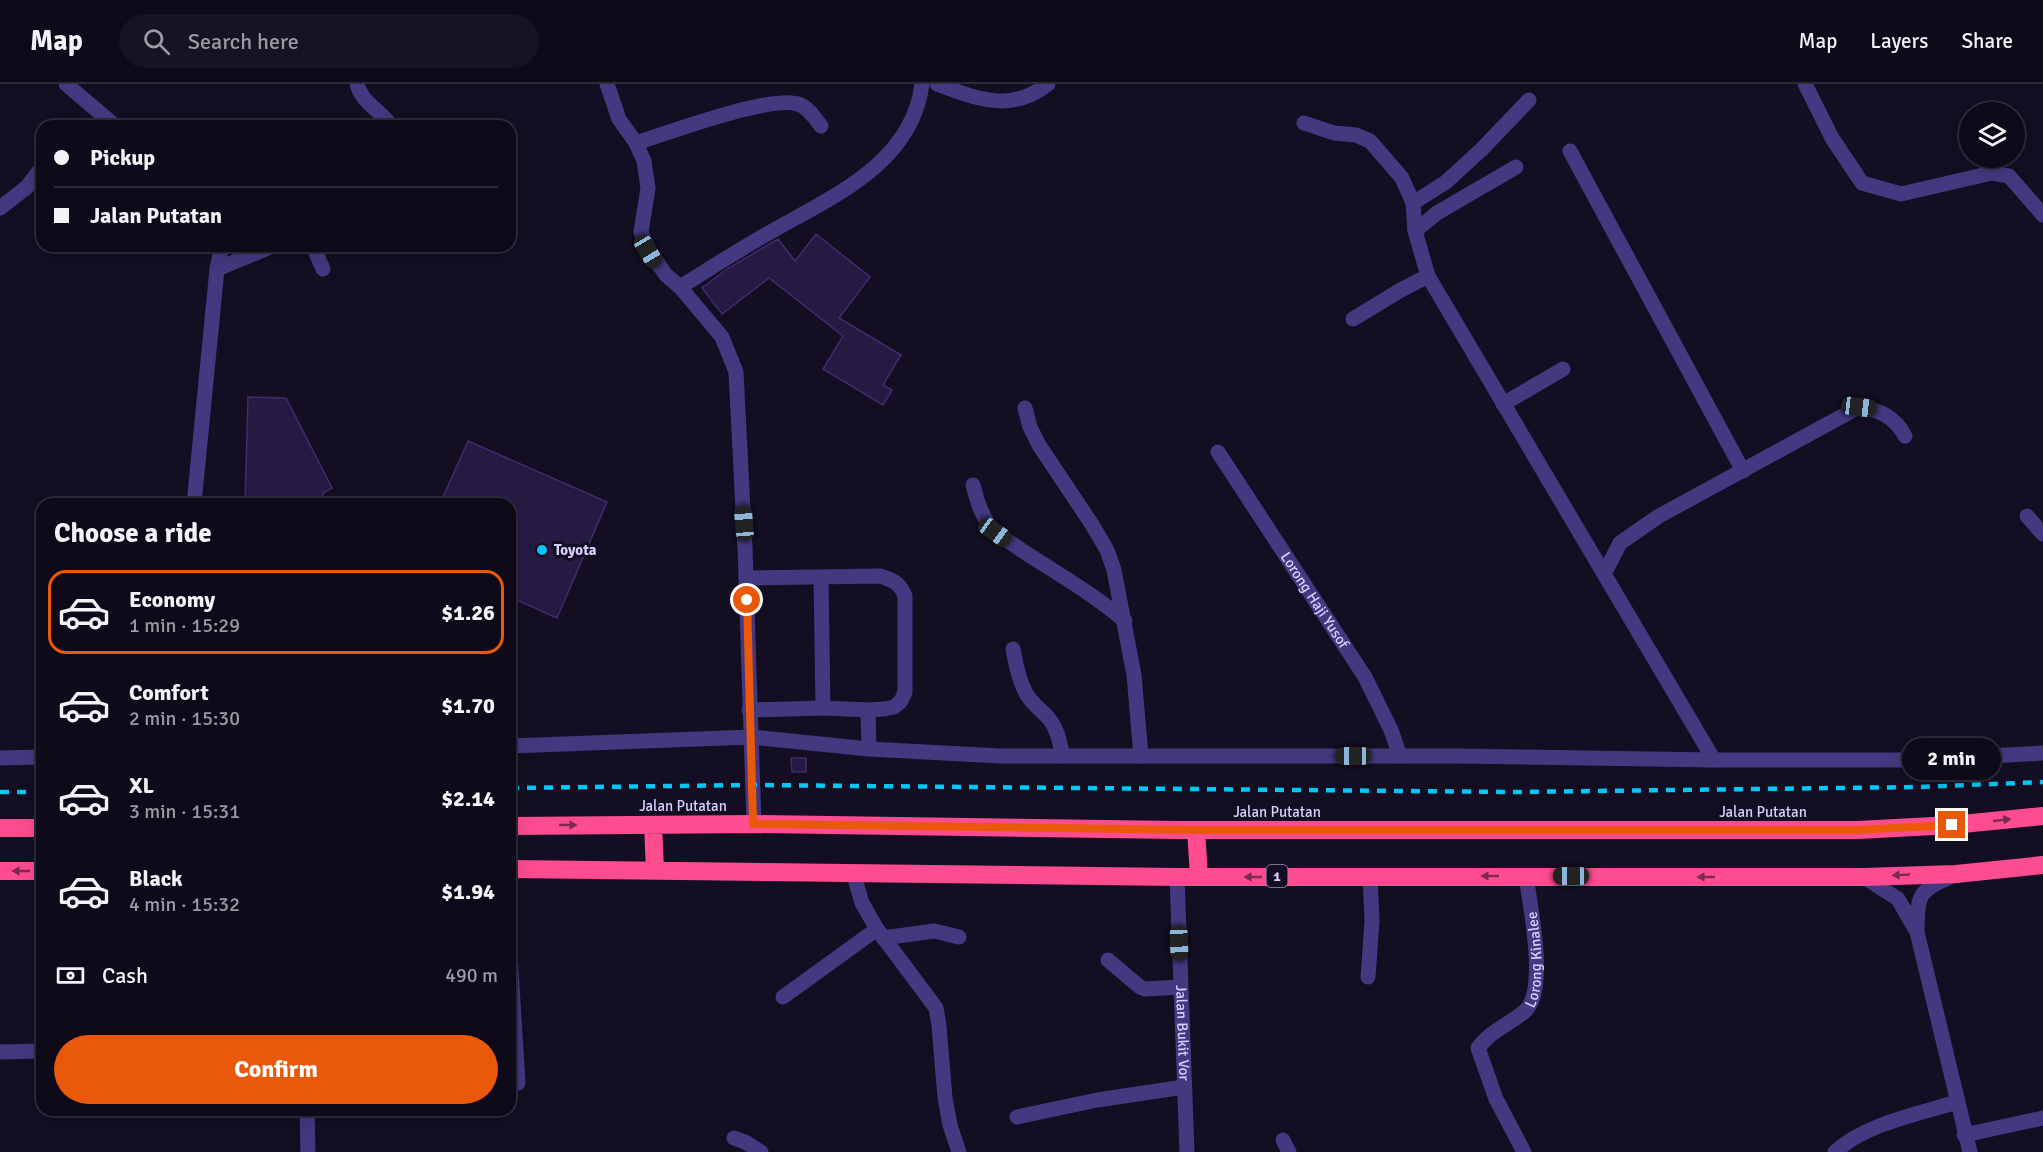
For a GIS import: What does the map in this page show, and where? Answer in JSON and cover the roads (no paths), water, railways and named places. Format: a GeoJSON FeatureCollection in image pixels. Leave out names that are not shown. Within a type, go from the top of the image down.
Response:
{"type":"FeatureCollection","features":[{"type":"Feature","properties":{"kind":"highway","name":"Jalan Putatan"},"geometry":{"type":"LineString","coordinates":[[516,826],[753,824],[1196,830],[1858,830],[1952,825],[2043,816]]}},
{"type":"Feature","properties":{"kind":"highway"},"geometry":{"type":"LineString","coordinates":[[653,825],[655,870]]}},
{"type":"Feature","properties":{"kind":"highway"},"geometry":{"type":"LineString","coordinates":[[0,828],[36,828]]}},
{"type":"Feature","properties":{"kind":"highway"},"geometry":{"type":"LineString","coordinates":[[1196,830],[1199,877]]}},
{"type":"Feature","properties":{"kind":"highway","name":"1"},"geometry":{"type":"LineString","coordinates":[[516,869],[1177,877],[1864,877],[1956,874],[2043,865]]}},
{"type":"Feature","properties":{"kind":"highway"},"geometry":{"type":"LineString","coordinates":[[0,871],[36,871]]}},
{"type":"Feature","properties":{"kind":"street"},"geometry":{"type":"LineString","coordinates":[[66,84],[105,120]]}},
{"type":"Feature","properties":{"kind":"street"},"geometry":{"type":"LineString","coordinates":[[357,84],[362,98],[387,120]]}},
{"type":"Feature","properties":{"kind":"street"},"geometry":{"type":"LineString","coordinates":[[607,84],[619,118],[636,143],[644,161],[648,188],[641,232],[648,251],[722,337],[736,372],[740,409],[753,824]]}},
{"type":"Feature","properties":{"kind":"street"},"geometry":{"type":"LineString","coordinates":[[680,287],[765,234],[845,190],[879,165],[890,154],[918,107],[922,84]]}},
{"type":"Feature","properties":{"kind":"street"},"geometry":{"type":"LineString","coordinates":[[937,84],[982,99],[1006,102],[1028,97],[1048,84]]}},
{"type":"Feature","properties":{"kind":"street"},"geometry":{"type":"LineString","coordinates":[[1805,84],[1832,138],[1862,183],[1900,195],[1992,173],[2009,176],[2043,215]]}},
{"type":"Feature","properties":{"kind":"street"},"geometry":{"type":"LineString","coordinates":[[1413,203],[1446,182],[1481,150],[1528,100]]}},
{"type":"Feature","properties":{"kind":"street"},"geometry":{"type":"LineString","coordinates":[[636,143],[760,106],[789,102],[801,104],[811,112],[821,126]]}},
{"type":"Feature","properties":{"kind":"street"},"geometry":{"type":"LineString","coordinates":[[1304,123],[1334,133],[1356,135],[1370,141],[1402,178],[1413,203],[1415,231],[1428,276],[1714,760]]}},
{"type":"Feature","properties":{"kind":"street"},"geometry":{"type":"LineString","coordinates":[[1570,151],[1743,471]]}},
{"type":"Feature","properties":{"kind":"street"},"geometry":{"type":"LineString","coordinates":[[1415,231],[1437,213],[1516,167]]}},
{"type":"Feature","properties":{"kind":"street"},"geometry":{"type":"LineString","coordinates":[[0,208],[27,187],[36,175]]}},
{"type":"Feature","properties":{"kind":"street"},"geometry":{"type":"LineString","coordinates":[[195,498],[217,269],[221,252]]}},
{"type":"Feature","properties":{"kind":"street"},"geometry":{"type":"LineString","coordinates":[[217,269],[258,252]]}},
{"type":"Feature","properties":{"kind":"street"},"geometry":{"type":"LineString","coordinates":[[316,252],[323,269]]}},
{"type":"Feature","properties":{"kind":"street"},"geometry":{"type":"LineString","coordinates":[[1353,320],[1428,276]]}},
{"type":"Feature","properties":{"kind":"street"},"geometry":{"type":"LineString","coordinates":[[1503,404],[1563,369]]}},
{"type":"Feature","properties":{"kind":"street"},"geometry":{"type":"LineString","coordinates":[[1604,574],[1620,543],[1659,516],[1859,407],[1876,409],[1898,424],[1905,436]]}},
{"type":"Feature","properties":{"kind":"street"},"geometry":{"type":"LineString","coordinates":[[1025,408],[1030,427],[1039,445],[1107,550],[1120,591],[1134,675],[1141,756]]}},
{"type":"Feature","properties":{"kind":"street","name":"Lorong Haji Yusof"},"geometry":{"type":"LineString","coordinates":[[1218,452],[1365,677],[1400,756]]}},
{"type":"Feature","properties":{"kind":"street"},"geometry":{"type":"LineString","coordinates":[[973,485],[979,510],[986,523],[995,532],[1060,574],[1125,621]]}},
{"type":"Feature","properties":{"kind":"street"},"geometry":{"type":"LineString","coordinates":[[2027,516],[2043,534]]}},
{"type":"Feature","properties":{"kind":"street"},"geometry":{"type":"LineString","coordinates":[[746,578],[880,576],[892,580],[901,587],[905,596],[905,692],[902,701],[894,706],[868,710],[823,708],[749,710]]}},
{"type":"Feature","properties":{"kind":"street"},"geometry":{"type":"LineString","coordinates":[[821,578],[823,708]]}},
{"type":"Feature","properties":{"kind":"street"},"geometry":{"type":"LineString","coordinates":[[1014,649],[1018,673],[1027,695],[1057,731],[1063,756]]}},
{"type":"Feature","properties":{"kind":"street"},"geometry":{"type":"LineString","coordinates":[[868,710],[869,749]]}},
{"type":"Feature","properties":{"kind":"street"},"geometry":{"type":"LineString","coordinates":[[516,746],[751,737],[869,749],[1000,756],[1920,760],[2043,753]]}},
{"type":"Feature","properties":{"kind":"street"},"geometry":{"type":"LineString","coordinates":[[0,758],[36,757]]}},
{"type":"Feature","properties":{"kind":"street"},"geometry":{"type":"LineString","coordinates":[[853,872],[862,903],[880,934],[936,1008],[945,1098],[950,1125],[959,1152]]}},
{"type":"Feature","properties":{"kind":"street"},"geometry":{"type":"LineString","coordinates":[[1956,874],[1924,891],[1918,902],[1917,932],[1964,1136],[1970,1152]]}},
{"type":"Feature","properties":{"kind":"street"},"geometry":{"type":"LineString","coordinates":[[1368,977],[1372,921],[1370,876]]}},
{"type":"Feature","properties":{"kind":"street","name":"Lorong Kinalee"},"geometry":{"type":"LineString","coordinates":[[1524,1152],[1496,1099],[1478,1048],[1486,1037],[1526,1011],[1534,999],[1536,952],[1526,876]]}},
{"type":"Feature","properties":{"kind":"street","name":"Jalan Bukit Vor"},"geometry":{"type":"LineString","coordinates":[[1177,877],[1187,1152]]}},
{"type":"Feature","properties":{"kind":"street"},"geometry":{"type":"LineString","coordinates":[[1864,877],[1898,899],[1917,932]]}},
{"type":"Feature","properties":{"kind":"street"},"geometry":{"type":"LineString","coordinates":[[783,997],[880,934],[934,931],[959,937]]}},
{"type":"Feature","properties":{"kind":"street"},"geometry":{"type":"LineString","coordinates":[[1108,960],[1145,989],[1180,987]]}},
{"type":"Feature","properties":{"kind":"street"},"geometry":{"type":"LineString","coordinates":[[0,1052],[36,1051]]}},
{"type":"Feature","properties":{"kind":"street"},"geometry":{"type":"LineString","coordinates":[[516,1052],[518,1083]]}},
{"type":"Feature","properties":{"kind":"street"},"geometry":{"type":"LineString","coordinates":[[1017,1117],[1097,1100],[1184,1087]]}},
{"type":"Feature","properties":{"kind":"street"},"geometry":{"type":"LineString","coordinates":[[1835,1152],[1857,1136],[1892,1122],[1957,1102]]}},
{"type":"Feature","properties":{"kind":"street"},"geometry":{"type":"LineString","coordinates":[[308,1116],[308,1152]]}},
{"type":"Feature","properties":{"kind":"street"},"geometry":{"type":"LineString","coordinates":[[1964,1136],[2043,1118]]}},
{"type":"Feature","properties":{"kind":"street"},"geometry":{"type":"LineString","coordinates":[[734,1138],[761,1152]]}},
{"type":"Feature","properties":{"kind":"railway"},"geometry":{"type":"LineString","coordinates":[[516,788],[753,785],[1514,792],[1919,787],[2043,782]]}},
{"type":"Feature","properties":{"kind":"railway"},"geometry":{"type":"LineString","coordinates":[[0,792],[36,792]]}},
{"type":"Feature","properties":{"kind":"place","name":"Toyota"},"geometry":{"type":"Point","coordinates":[542,550]}}]}
